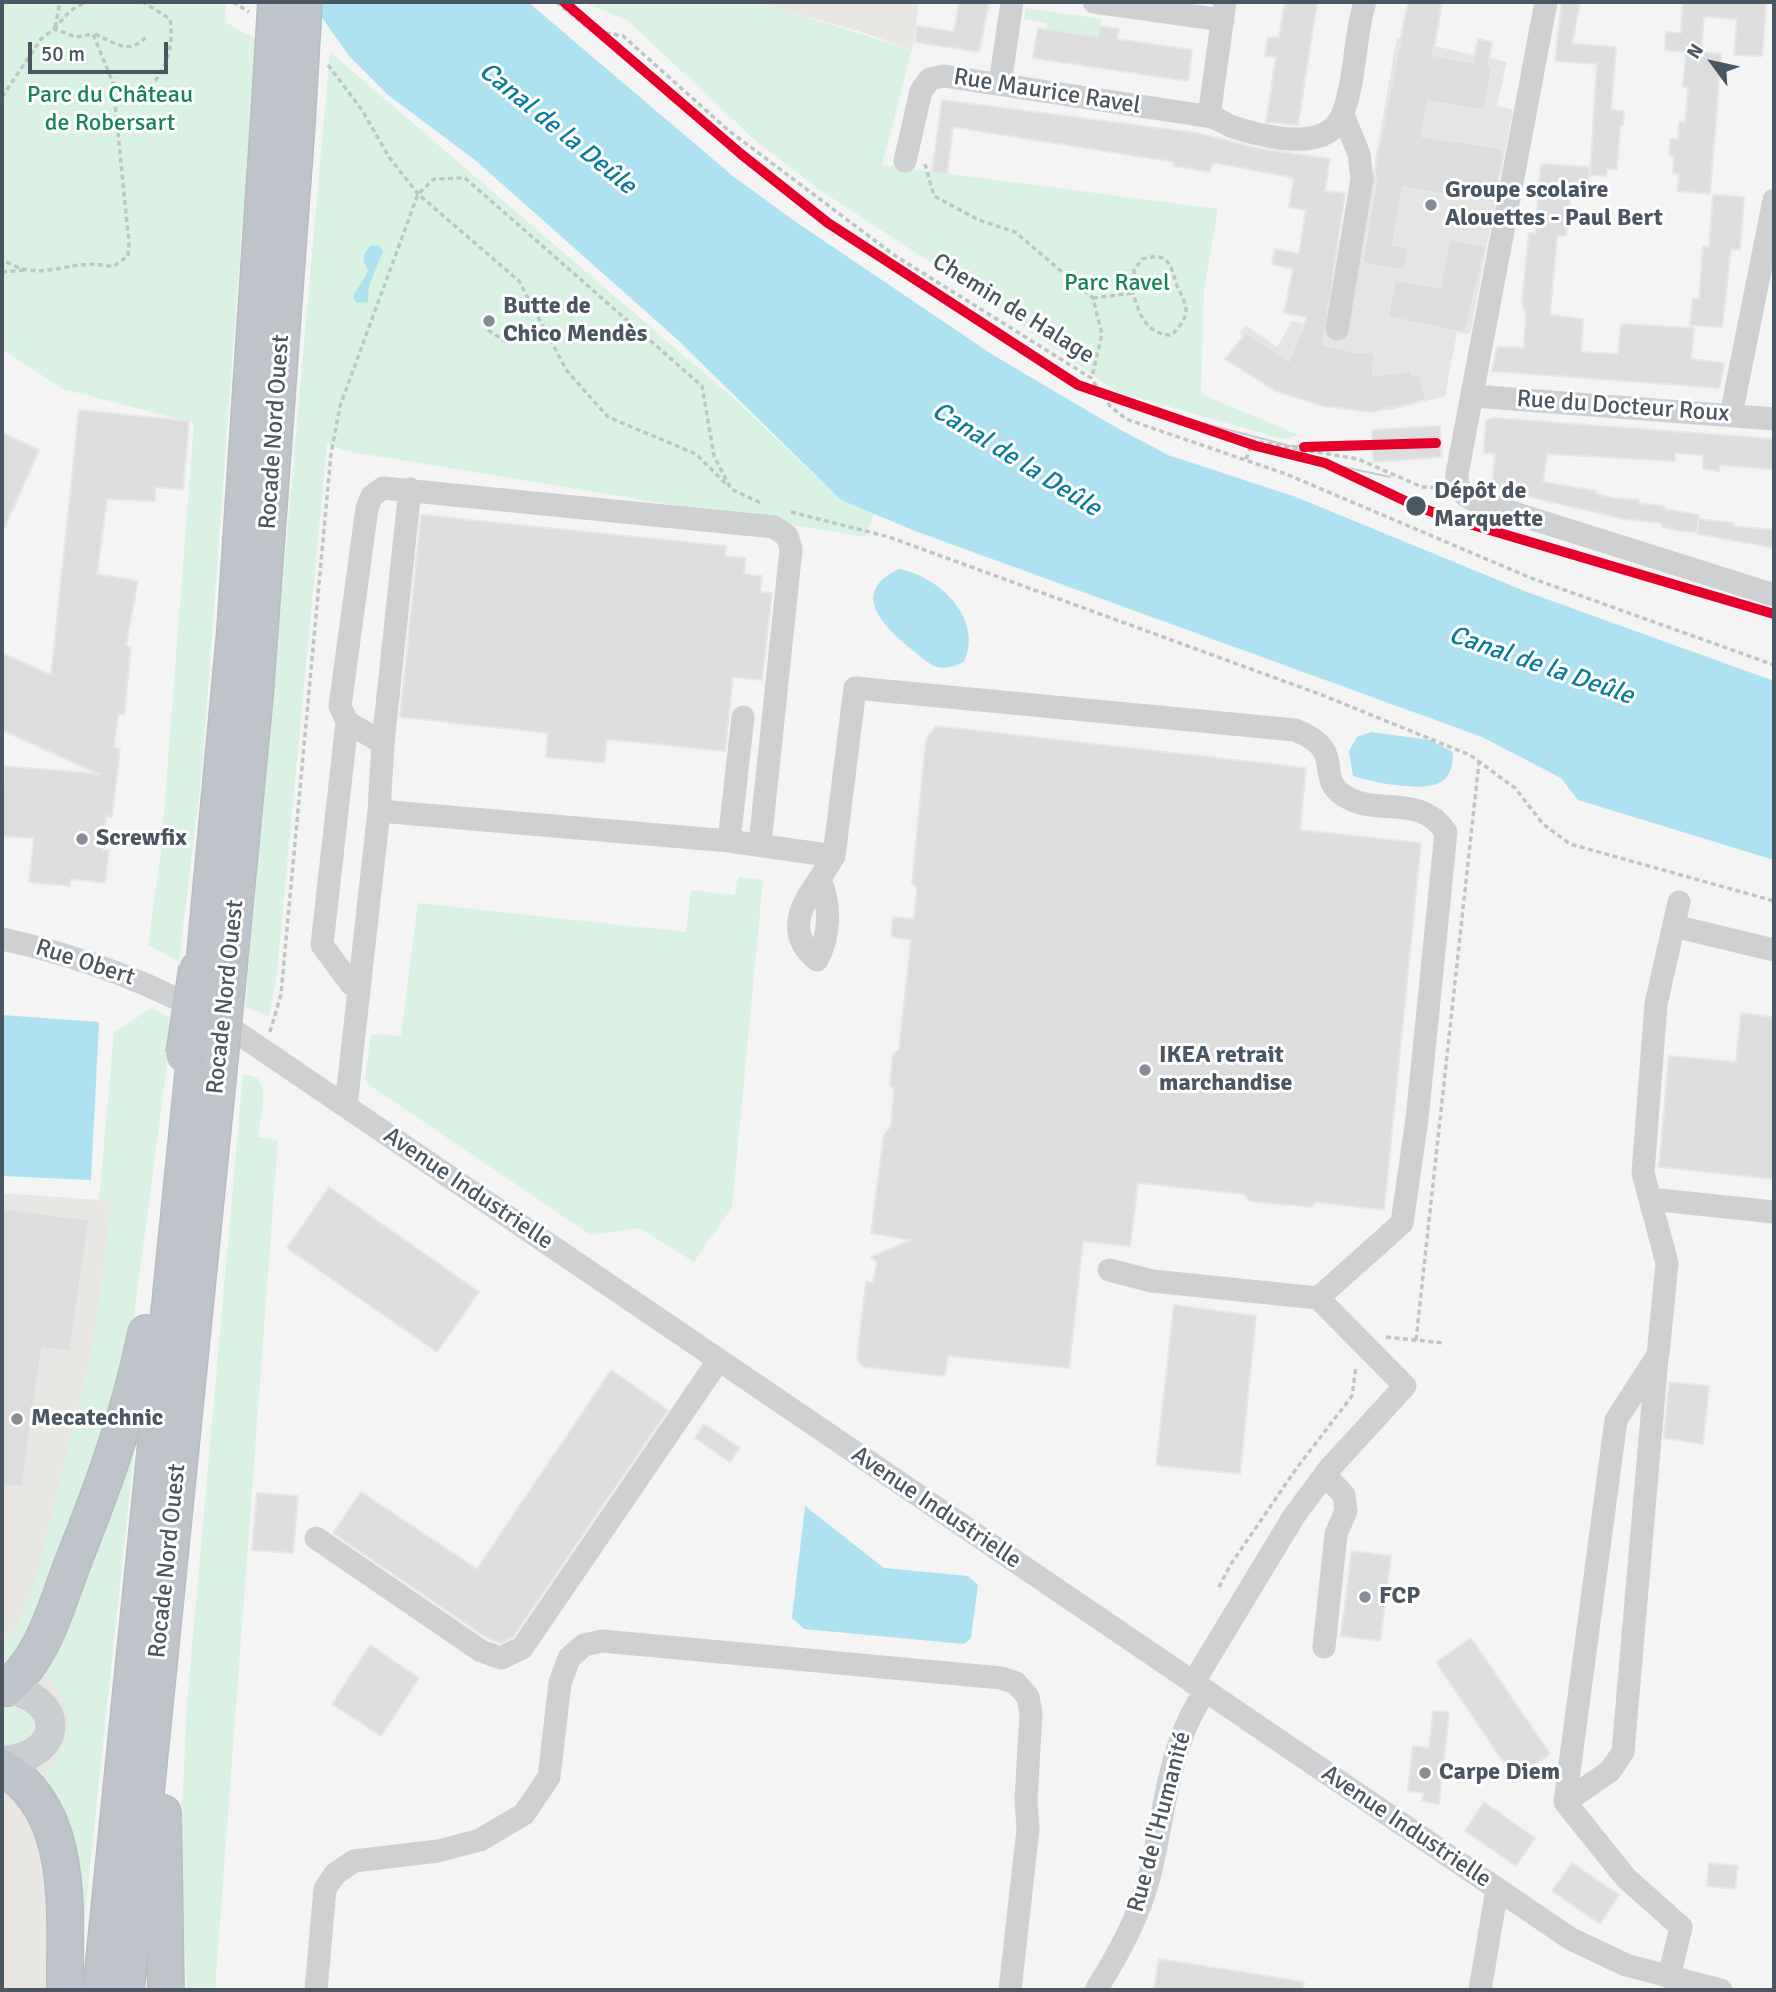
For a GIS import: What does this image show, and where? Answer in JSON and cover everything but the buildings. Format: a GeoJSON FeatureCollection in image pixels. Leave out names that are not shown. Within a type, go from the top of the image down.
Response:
{"type":"FeatureCollection","features":[{"type":"Feature","properties":{"kind":"highway","name":"Rocade Nord Ouest"},"geometry":{"type":"LineString","coordinates":[[210,966],[212,876],[283,112],[304,2]]}},
{"type":"Feature","properties":{"kind":"highway","name":"Rocade Nord Ouest"},"geometry":{"type":"LineString","coordinates":[[101,1990],[210,966],[256,682],[283,112],[265,9]]}},
{"type":"Feature","properties":{"kind":"highway","name":"Rocade Nord Ouest"},"geometry":{"type":"LineString","coordinates":[[126,1990],[163,1607],[199,1059]]}},
{"type":"Feature","properties":{"kind":"highway"},"geometry":{"type":"LineString","coordinates":[[4,1688],[21,1676],[36,1656],[126,1418],[199,1059]]}},
{"type":"Feature","properties":{"kind":"highway"},"geometry":{"type":"LineString","coordinates":[[163,1607],[170,1662],[162,1821],[166,1990]]}},
{"type":"Feature","properties":{"kind":"highway"},"geometry":{"type":"LineString","coordinates":[[2,1767],[30,1789],[54,1835],[62,1876],[65,1990]]}},
{"type":"Feature","properties":{"kind":"main road"},"geometry":{"type":"LineString","coordinates":[[2,1761],[24,1758],[39,1750],[50,1726],[47,1709],[37,1698],[4,1688]]}},
{"type":"Feature","properties":{"kind":"street"},"geometry":{"type":"LineString","coordinates":[[1000,84],[1012,2]]}},
{"type":"Feature","properties":{"kind":"street"},"geometry":{"type":"LineString","coordinates":[[1094,2],[1224,11],[1209,116]]}},
{"type":"Feature","properties":{"kind":"street"},"geometry":{"type":"LineString","coordinates":[[1337,329],[1362,180],[1359,154],[1343,115],[1365,2]]}},
{"type":"Feature","properties":{"kind":"street"},"geometry":{"type":"LineString","coordinates":[[1546,2],[1457,474],[1460,490],[1476,501],[1774,595]]}},
{"type":"Feature","properties":{"kind":"street","name":"Rue Maurice Ravel"},"geometry":{"type":"LineString","coordinates":[[905,161],[920,91],[930,79],[944,76],[1209,116],[1238,129],[1302,139],[1326,133],[1343,115]]}},
{"type":"Feature","properties":{"kind":"street"},"geometry":{"type":"LineString","coordinates":[[1731,415],[1774,200]]}},
{"type":"Feature","properties":{"kind":"street","name":"Rue du Docteur Roux"},"geometry":{"type":"LineString","coordinates":[[1473,396],[1774,419]]}},
{"type":"Feature","properties":{"kind":"street"},"geometry":{"type":"LineString","coordinates":[[359,984],[351,984],[322,945],[347,722],[340,706],[367,508],[372,496],[383,488],[774,527],[787,536],[792,549],[760,844]]}},
{"type":"Feature","properties":{"kind":"street"},"geometry":{"type":"LineString","coordinates":[[346,1106],[379,811],[383,743],[410,489]]}},
{"type":"Feature","properties":{"kind":"street"},"geometry":{"type":"LineString","coordinates":[[820,880],[834,856],[855,688],[1295,730],[1314,738],[1325,748],[1332,784],[1341,794],[1354,801],[1420,810],[1437,818],[1446,832],[1418,1119],[1402,1223],[1318,1298]]}},
{"type":"Feature","properties":{"kind":"street"},"geometry":{"type":"LineString","coordinates":[[729,841],[743,717]]}},
{"type":"Feature","properties":{"kind":"street"},"geometry":{"type":"LineString","coordinates":[[347,722],[383,743]]}},
{"type":"Feature","properties":{"kind":"street"},"geometry":{"type":"LineString","coordinates":[[379,811],[760,844],[834,856]]}},
{"type":"Feature","properties":{"kind":"street"},"geometry":{"type":"LineString","coordinates":[[1565,1802],[1609,1771],[1623,1752],[1667,1263],[1643,1173],[1656,1003],[1679,902]]}},
{"type":"Feature","properties":{"kind":"street"},"geometry":{"type":"LineString","coordinates":[[1674,926],[1774,950]]}},
{"type":"Feature","properties":{"kind":"street","name":"Rue Obert"},"geometry":{"type":"LineString","coordinates":[[2,939],[75,956],[167,992]]}},
{"type":"Feature","properties":{"kind":"street","name":"Avenue Industrielle"},"geometry":{"type":"LineString","coordinates":[[167,992],[229,1027],[1587,1949],[1626,1965],[1721,1990]]}},
{"type":"Feature","properties":{"kind":"street"},"geometry":{"type":"LineString","coordinates":[[1650,1199],[1774,1212]]}},
{"type":"Feature","properties":{"kind":"street"},"geometry":{"type":"LineString","coordinates":[[1109,1270],[1152,1280],[1318,1298],[1369,1351]]}},
{"type":"Feature","properties":{"kind":"street","name":"Rue de l'Humanité"},"geometry":{"type":"LineString","coordinates":[[1096,1990],[1117,1956],[1139,1910],[1183,1728],[1199,1687],[1280,1536],[1325,1475],[1405,1386],[1369,1351]]}},
{"type":"Feature","properties":{"kind":"street"},"geometry":{"type":"LineString","coordinates":[[1658,1355],[1616,1420],[1565,1802],[1626,1878],[1681,1927],[1669,1977]]}},
{"type":"Feature","properties":{"kind":"street"},"geometry":{"type":"LineString","coordinates":[[316,1538],[481,1651],[501,1658],[522,1648],[718,1361]]}},
{"type":"Feature","properties":{"kind":"street"},"geometry":{"type":"LineString","coordinates":[[1324,1647],[1336,1534],[1346,1511],[1343,1496],[1325,1475]]}},
{"type":"Feature","properties":{"kind":"street"},"geometry":{"type":"LineString","coordinates":[[316,1990],[325,1889],[335,1874],[354,1861],[438,1851],[480,1839],[524,1814],[549,1777],[560,1683],[569,1658],[584,1645],[602,1642],[1001,1678],[1016,1683],[1028,1697],[1031,1714],[1026,1800],[1028,1829],[1010,1990]]}},
{"type":"Feature","properties":{"kind":"street"},"geometry":{"type":"LineString","coordinates":[[1480,1990],[1497,1889]]}},
{"type":"Feature","properties":{"kind":"path"},"geometry":{"type":"LineString","coordinates":[[54,29],[60,2]]}},
{"type":"Feature","properties":{"kind":"path"},"geometry":{"type":"LineString","coordinates":[[2,97],[41,39],[70,11],[85,2]]}},
{"type":"Feature","properties":{"kind":"path"},"geometry":{"type":"LineString","coordinates":[[113,83],[138,96],[152,87],[166,62],[173,36],[170,19],[143,2]]}},
{"type":"Feature","properties":{"kind":"path"},"geometry":{"type":"LineString","coordinates":[[233,2],[265,9]]}},
{"type":"Feature","properties":{"kind":"path","name":"Chemin de Halage"},"geometry":{"type":"LineString","coordinates":[[556,2],[591,30],[623,36],[728,130],[894,254],[1091,378],[1110,407],[1126,419],[1246,459],[1531,578],[1774,665]]}},
{"type":"Feature","properties":{"kind":"path"},"geometry":{"type":"LineString","coordinates":[[54,29],[76,37],[93,33],[128,48],[138,46],[148,35]]}},
{"type":"Feature","properties":{"kind":"path"},"geometry":{"type":"LineString","coordinates":[[2,272],[44,271],[79,263],[113,267],[128,256],[129,243],[113,83],[93,33]]}},
{"type":"Feature","properties":{"kind":"path"},"geometry":{"type":"LineString","coordinates":[[319,59],[330,66],[362,110],[389,157],[418,194],[519,281],[567,370],[608,417],[696,454],[731,489],[768,507]]}},
{"type":"Feature","properties":{"kind":"path"},"geometry":{"type":"LineString","coordinates":[[905,161],[927,165],[934,196],[979,220],[1015,232],[1093,298],[1102,334],[1091,378]]}},
{"type":"Feature","properties":{"kind":"path"},"geometry":{"type":"LineString","coordinates":[[262,1050],[281,994],[331,454],[340,406],[418,194],[435,180],[465,178],[702,386],[714,456],[731,489]]}},
{"type":"Feature","properties":{"kind":"path"},"geometry":{"type":"LineString","coordinates":[[1153,256],[1167,259],[1174,268],[1186,311],[1182,323],[1172,335],[1161,335],[1146,326],[1133,293],[1134,270],[1142,259],[1153,256]]}},
{"type":"Feature","properties":{"kind":"path"},"geometry":{"type":"LineString","coordinates":[[2,260],[26,270]]}},
{"type":"Feature","properties":{"kind":"path"},"geometry":{"type":"LineString","coordinates":[[1093,298],[1133,293]]}},
{"type":"Feature","properties":{"kind":"path"},"geometry":{"type":"LineString","coordinates":[[488,330],[505,341],[543,327]]}},
{"type":"Feature","properties":{"kind":"path"},"geometry":{"type":"LineString","coordinates":[[1246,459],[1253,441],[1358,459],[1422,486],[1460,490]]}},
{"type":"Feature","properties":{"kind":"path"},"geometry":{"type":"LineString","coordinates":[[782,510],[890,537],[1322,695],[1470,755],[1515,788],[1543,824],[1570,844],[1774,901]]}},
{"type":"Feature","properties":{"kind":"path"},"geometry":{"type":"LineString","coordinates":[[1416,1339],[1479,762]]}},
{"type":"Feature","properties":{"kind":"path"},"geometry":{"type":"LineString","coordinates":[[1219,1587],[1231,1564],[1296,1469],[1352,1396],[1356,1363],[1388,1336],[1443,1343]]}},
{"type":"Feature","properties":{"kind":"shaded area"},"geometry":{"type":"Polygon","coordinates":[[[756,2],[919,2],[912,50],[865,33],[756,2]]]}},
{"type":"Feature","properties":{"kind":"shaded area","name":"Groupe scolaire Alouettes - Paul Bert"},"geometry":{"type":"Polygon","coordinates":[[[1397,38],[1507,62],[1497,106],[1513,110],[1470,334],[1457,332],[1445,396],[1392,410],[1360,411],[1322,406],[1276,391],[1225,359],[1243,337],[1240,333],[1246,325],[1277,347],[1292,321],[1327,330],[1357,262],[1397,38]]]}},
{"type":"Feature","properties":{"kind":"shaded area"},"geometry":{"type":"Polygon","coordinates":[[[2,1193],[113,1201],[56,1990],[2,1990],[2,1193]]]}},
{"type":"Feature","properties":{"kind":"green space","name":"Parc du Château de Robersart"},"geometry":{"type":"Polygon","coordinates":[[[2,2],[226,2],[225,22],[256,39],[202,770],[179,961],[148,945],[161,851],[194,423],[63,389],[2,349],[2,2]]]}},
{"type":"Feature","properties":{"kind":"green space","name":"Parc Ravel"},"geometry":{"type":"Polygon","coordinates":[[[582,2],[758,2],[912,50],[882,165],[1218,209],[1204,289],[1201,394],[1299,435],[1283,439],[1117,392],[957,280],[814,186],[756,141],[627,20],[582,2]]]}},
{"type":"Feature","properties":{"kind":"green space"},"geometry":{"type":"Polygon","coordinates":[[[1026,8],[1102,19],[1098,37],[1047,29],[1047,23],[1024,19],[1026,8]]]}},
{"type":"Feature","properties":{"kind":"green space"},"geometry":{"type":"Polygon","coordinates":[[[330,52],[732,397],[841,500],[874,514],[865,537],[346,451],[327,443],[276,981],[269,1016],[245,1007],[330,52]]]}},
{"type":"Feature","properties":{"kind":"green space"},"geometry":{"type":"Polygon","coordinates":[[[738,877],[763,880],[732,1207],[694,1262],[640,1228],[591,1235],[372,1087],[365,1079],[371,1034],[401,1036],[418,903],[686,932],[691,890],[735,895],[738,877]]]}},
{"type":"Feature","properties":{"kind":"green space"},"geometry":{"type":"Polygon","coordinates":[[[151,1008],[173,1019],[132,1332],[111,1426],[31,1633],[9,1664],[2,1666],[2,1644],[20,1621],[37,1575],[92,1350],[112,1202],[99,1199],[114,1033],[151,1008]]]}},
{"type":"Feature","properties":{"kind":"green space"},"geometry":{"type":"Polygon","coordinates":[[[243,1074],[258,1078],[263,1090],[258,1137],[278,1140],[215,1990],[187,1990],[180,1856],[187,1703],[243,1074]]]}},
{"type":"Feature","properties":{"kind":"green space"},"geometry":{"type":"Polygon","coordinates":[[[134,1452],[83,1934],[76,1890],[40,1778],[52,1764],[66,1738],[67,1712],[63,1699],[42,1672],[124,1466],[134,1452]]]}},
{"type":"Feature","properties":{"kind":"green space"},"geometry":{"type":"Polygon","coordinates":[[[2,1698],[30,1706],[40,1733],[2,1753],[2,1698]]]}},
{"type":"Feature","properties":{"kind":"water","name":"Canal de la Deûle"},"geometry":{"type":"Polygon","coordinates":[[[311,2],[528,2],[734,177],[796,222],[993,355],[1110,424],[1168,455],[1296,497],[1527,592],[1774,681],[1774,860],[1578,800],[1561,778],[1482,737],[915,531],[841,500],[679,341],[475,160],[388,95],[349,56],[311,2]]]}},
{"type":"Feature","properties":{"kind":"water"},"geometry":{"type":"Polygon","coordinates":[[[378,245],[383,251],[369,286],[368,302],[356,303],[353,297],[368,270],[364,255],[370,246],[378,245]]]}},
{"type":"Feature","properties":{"kind":"water"},"geometry":{"type":"Polygon","coordinates":[[[899,569],[929,580],[954,602],[968,630],[969,646],[964,662],[941,668],[933,666],[890,630],[881,619],[873,598],[876,588],[884,578],[899,569]]]}},
{"type":"Feature","properties":{"kind":"water"},"geometry":{"type":"Polygon","coordinates":[[[1371,732],[1430,740],[1453,752],[1450,772],[1441,782],[1423,787],[1353,776],[1349,751],[1357,737],[1371,732]]]}},
{"type":"Feature","properties":{"kind":"water"},"geometry":{"type":"Polygon","coordinates":[[[2,1015],[99,1022],[91,1180],[2,1176],[2,1015]]]}},
{"type":"Feature","properties":{"kind":"water"},"geometry":{"type":"Polygon","coordinates":[[[805,1506],[884,1568],[968,1576],[978,1585],[971,1638],[964,1644],[804,1629],[792,1618],[805,1506]]]}},
{"type":"Feature","properties":{"kind":"tram line"},"geometry":{"type":"LineString","coordinates":[[1176,416],[1290,446],[1373,446]]}},
{"type":"Feature","properties":{"kind":"tram line"},"geometry":{"type":"LineString","coordinates":[[1297,449],[1325,463],[1390,477]]}},
{"type":"Feature","properties":{"kind":"transit line"},"geometry":{"type":"LineString","coordinates":[[564,2],[741,154],[828,223],[1078,385],[1256,446],[1325,463],[1416,506],[1449,518],[1774,614]]}},
{"type":"Feature","properties":{"kind":"transit line"},"geometry":{"type":"LineString","coordinates":[[1304,447],[1436,443]]}},
{"type":"Feature","properties":{"kind":"place","name":"Groupe scolaire Alouettes - Paul Bert"},"geometry":{"type":"Point","coordinates":[1431,205]}},
{"type":"Feature","properties":{"kind":"place","name":"Butte de Chico Mendès"},"geometry":{"type":"Point","coordinates":[489,321]}},
{"type":"Feature","properties":{"kind":"place","name":"Dépôt de Marquette"},"geometry":{"type":"Point","coordinates":[1416,506]}},
{"type":"Feature","properties":{"kind":"place","name":"Screwfix"},"geometry":{"type":"Point","coordinates":[82,839]}},
{"type":"Feature","properties":{"kind":"place","name":"IKEA retrait marchandise"},"geometry":{"type":"Point","coordinates":[1145,1070]}},
{"type":"Feature","properties":{"kind":"place","name":"Mecatechnic"},"geometry":{"type":"Point","coordinates":[17,1419]}},
{"type":"Feature","properties":{"kind":"place","name":"FCP"},"geometry":{"type":"Point","coordinates":[1365,1597]}},
{"type":"Feature","properties":{"kind":"place","name":"Carpe Diem"},"geometry":{"type":"Point","coordinates":[1425,1773]}}]}
